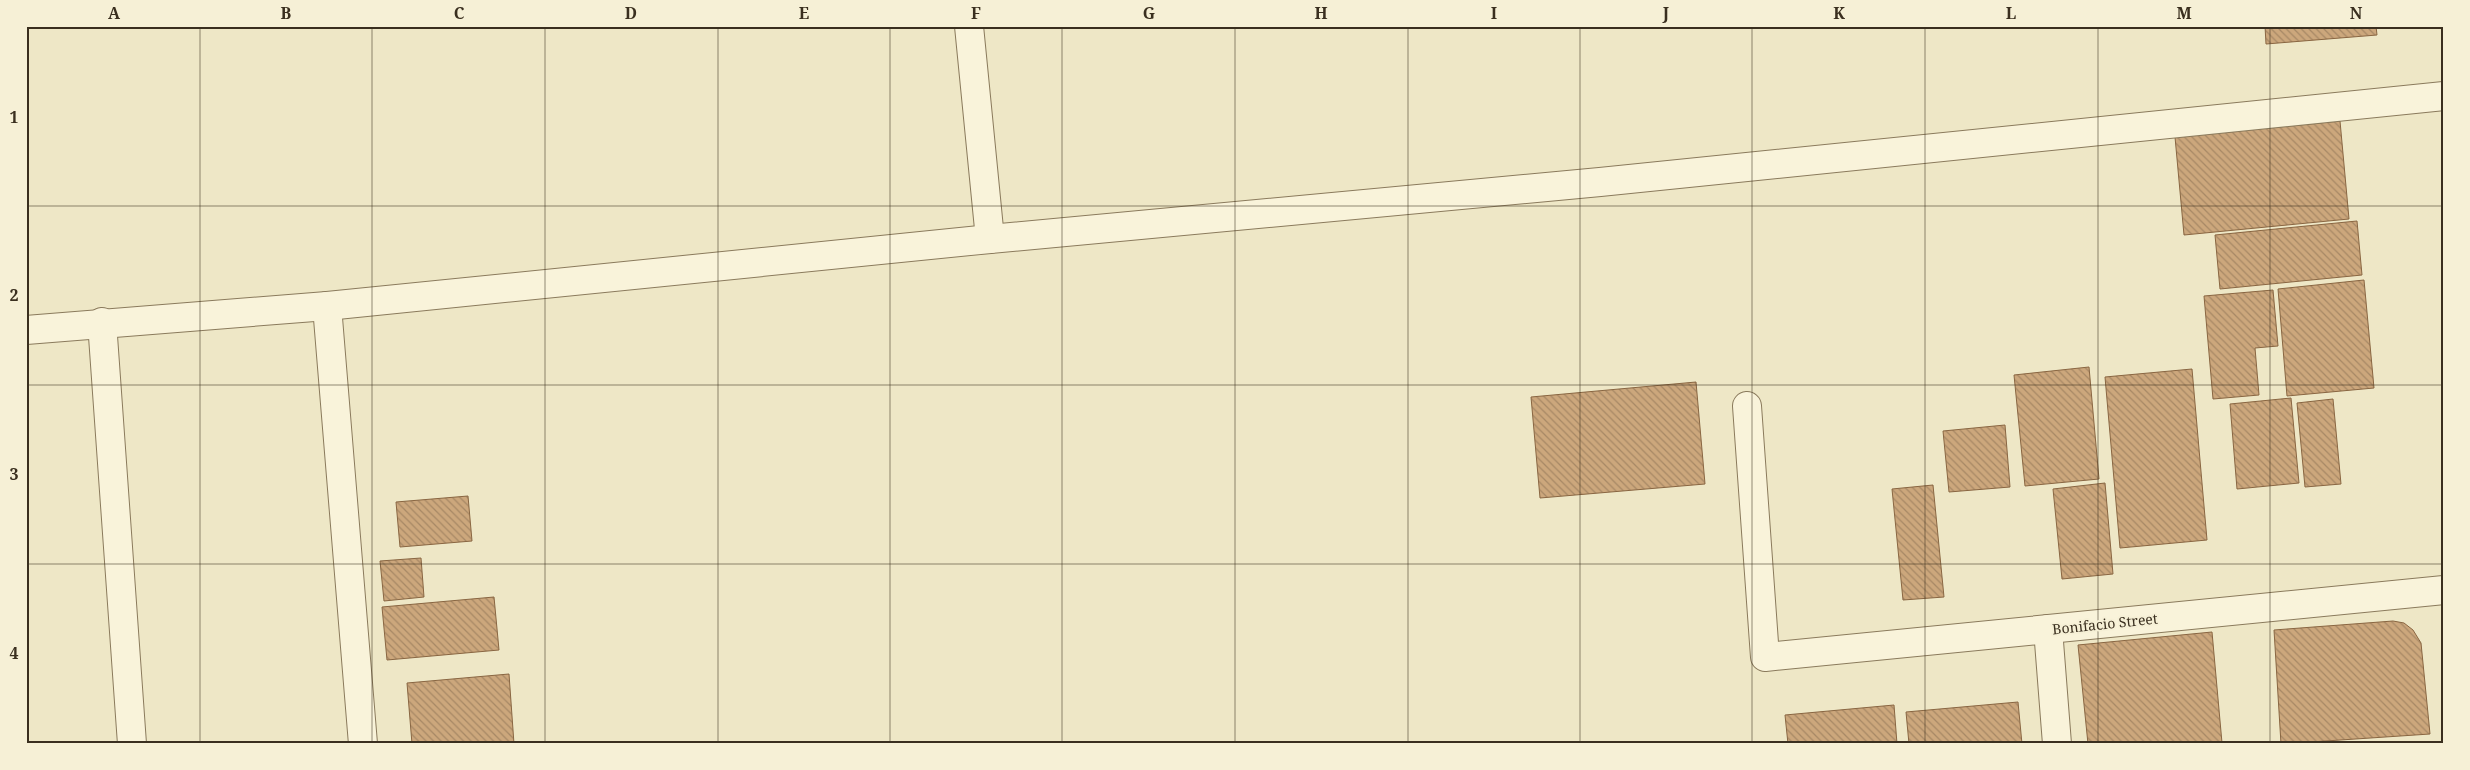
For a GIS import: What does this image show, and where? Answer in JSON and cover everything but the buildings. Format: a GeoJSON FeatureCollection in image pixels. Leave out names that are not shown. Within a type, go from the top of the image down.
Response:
{"type":"FeatureCollection","features":[{"type":"Feature","properties":{"kind":"street"},"geometry":{"type":"LineString","coordinates":[[969,26],[990,239]]}},
{"type":"Feature","properties":{"kind":"street"},"geometry":{"type":"LineString","coordinates":[[26,330],[102,322],[327,306],[990,239],[1590,183],[2444,96]]}},
{"type":"Feature","properties":{"kind":"street"},"geometry":{"type":"LineString","coordinates":[[327,306],[363,744]]}},
{"type":"Feature","properties":{"kind":"street"},"geometry":{"type":"LineString","coordinates":[[102,322],[132,744]]}},
{"type":"Feature","properties":{"kind":"street","name":"Bonifacio Street"},"geometry":{"type":"LineString","coordinates":[[1747,406],[1765,657],[2444,590]]}},
{"type":"Feature","properties":{"kind":"street"},"geometry":{"type":"LineString","coordinates":[[2048,629],[2057,744]]}}]}
